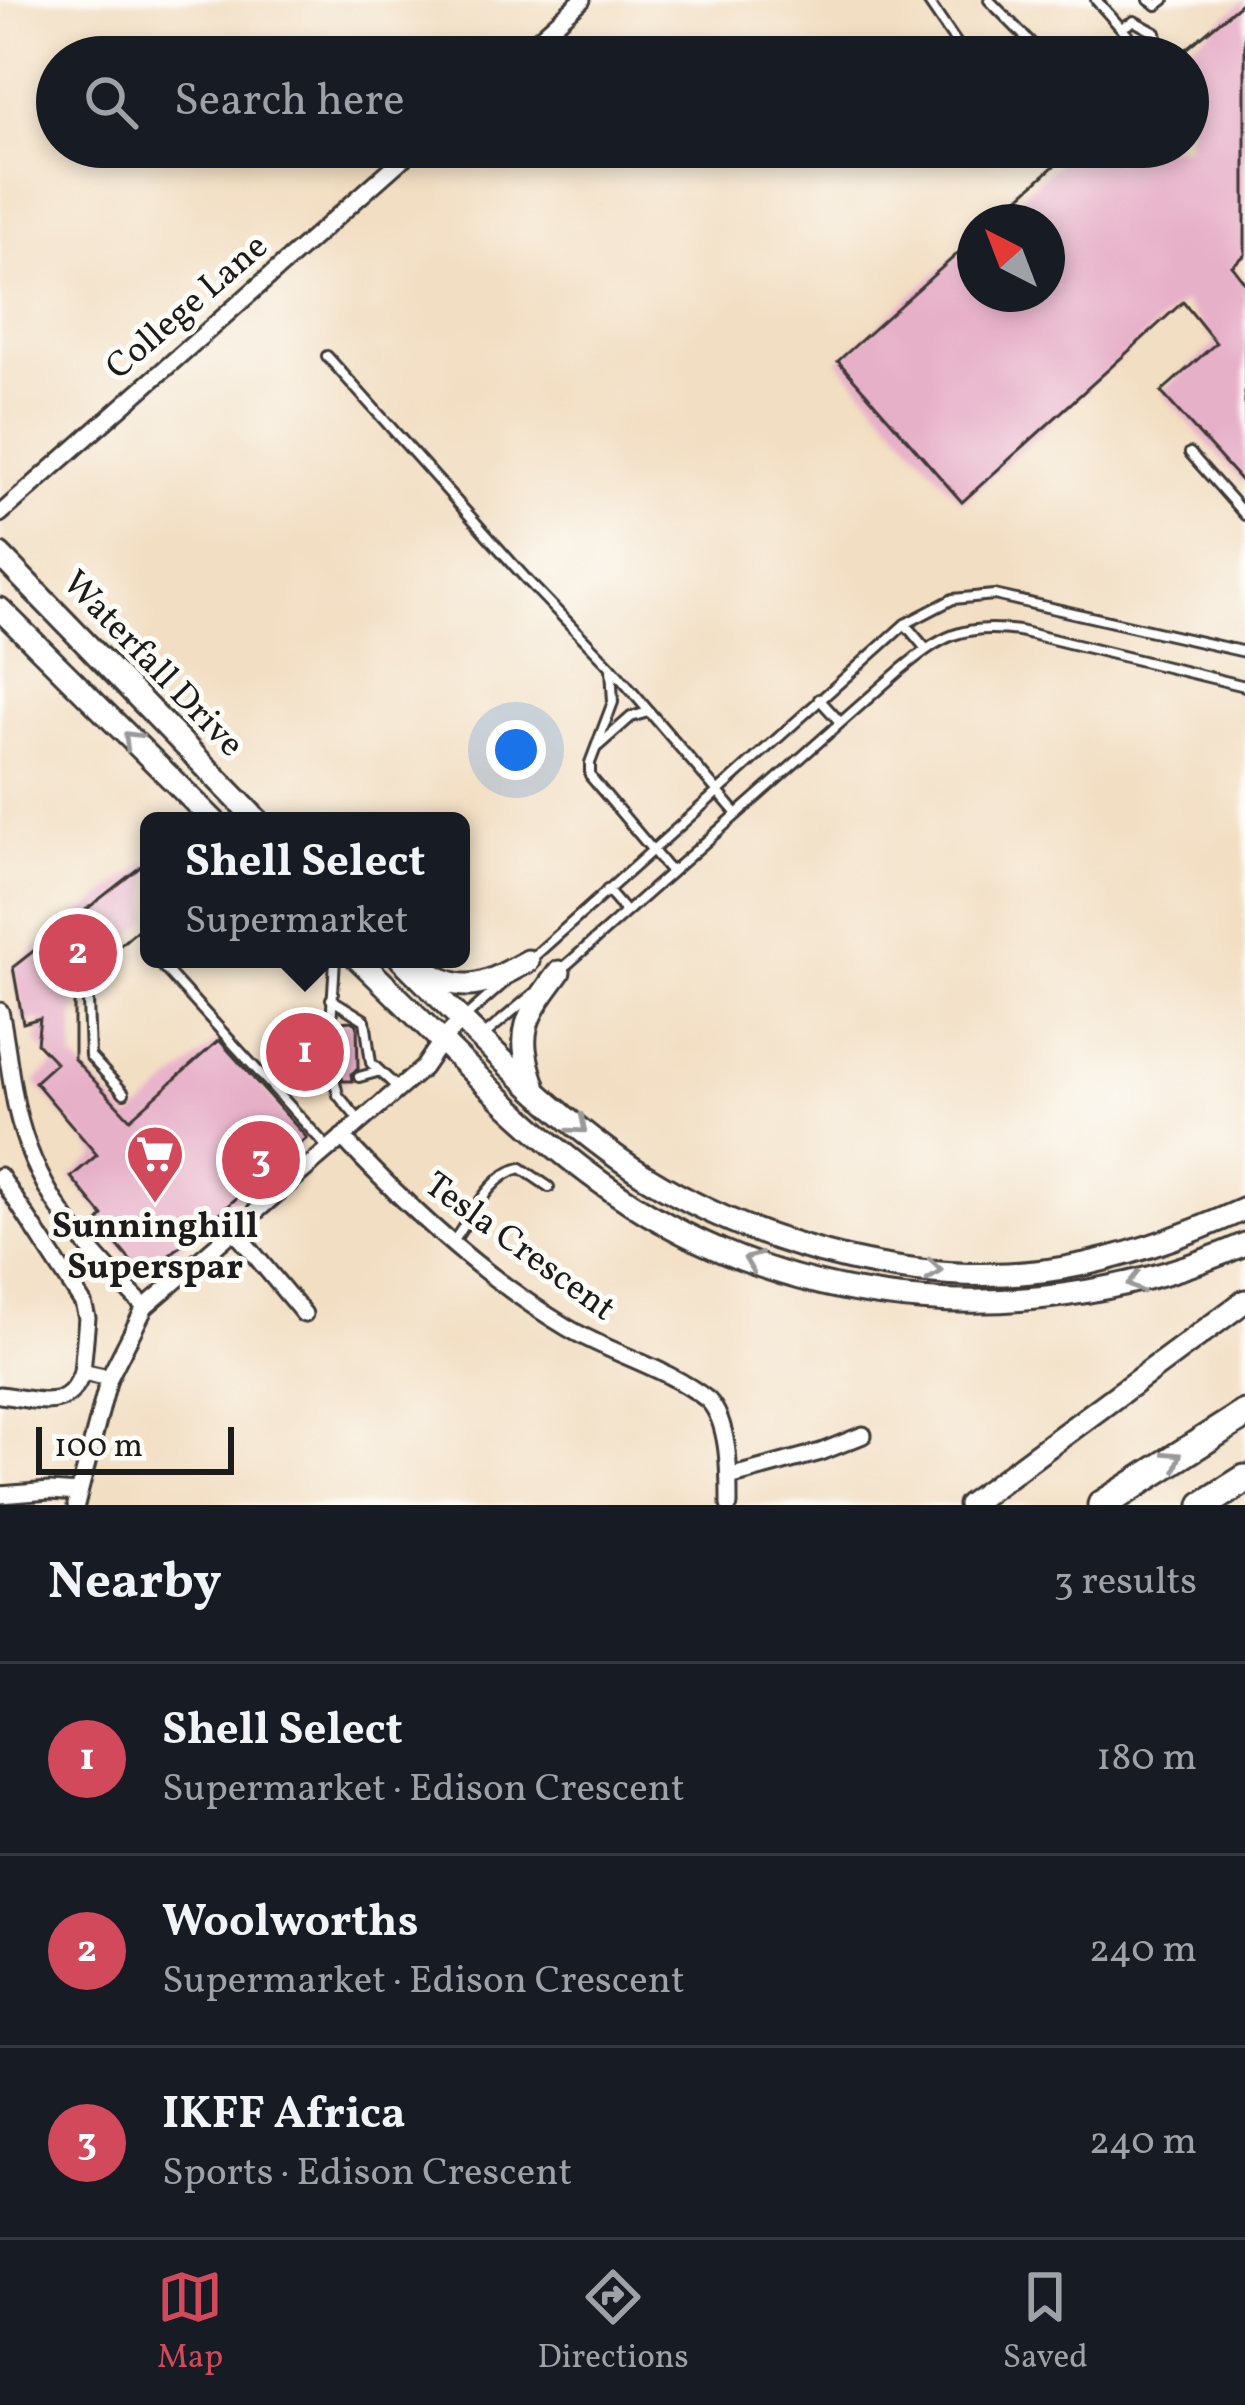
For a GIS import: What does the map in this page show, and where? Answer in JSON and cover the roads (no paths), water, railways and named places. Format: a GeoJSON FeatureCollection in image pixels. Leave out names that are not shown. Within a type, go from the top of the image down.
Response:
{"type":"FeatureCollection","features":[{"type":"Feature","properties":{"kind":"highway"},"geometry":{"type":"LineString","coordinates":[[1102,1505],[1245,1414]]}},
{"type":"Feature","properties":{"kind":"highway"},"geometry":{"type":"LineString","coordinates":[[1204,1505],[1245,1479]]}},
{"type":"Feature","properties":{"kind":"main road","name":"Waterfall Drive"},"geometry":{"type":"LineString","coordinates":[[0,555],[249,812]]}},
{"type":"Feature","properties":{"kind":"main road","name":"Waterfall Drive"},"geometry":{"type":"LineString","coordinates":[[0,609],[206,812]]}},
{"type":"Feature","properties":{"kind":"main road"},"geometry":{"type":"LineString","coordinates":[[179,788],[189,812]]}},
{"type":"Feature","properties":{"kind":"main road"},"geometry":{"type":"LineString","coordinates":[[424,968],[450,984],[467,986],[528,961]]}},
{"type":"Feature","properties":{"kind":"main road"},"geometry":{"type":"LineString","coordinates":[[368,968],[564,1155],[614,1192],[663,1223],[786,1275],[908,1299],[1016,1303],[1141,1283],[1245,1244]]}},
{"type":"Feature","properties":{"kind":"main road"},"geometry":{"type":"LineString","coordinates":[[409,968],[591,1137],[673,1191],[770,1234],[868,1262],[990,1274],[1061,1268],[1190,1234],[1245,1209]]}},
{"type":"Feature","properties":{"kind":"main road"},"geometry":{"type":"LineString","coordinates":[[534,1087],[525,1059],[524,1031],[533,1007],[559,972]]}},
{"type":"Feature","properties":{"kind":"main road"},"geometry":{"type":"LineString","coordinates":[[968,1505],[1245,1300]]}},
{"type":"Feature","properties":{"kind":"street"},"geometry":{"type":"LineString","coordinates":[[542,36],[582,0]]}},
{"type":"Feature","properties":{"kind":"street","name":"College Lane"},"geometry":{"type":"LineString","coordinates":[[0,514],[392,168]]}},
{"type":"Feature","properties":{"kind":"street"},"geometry":{"type":"LineString","coordinates":[[0,1011],[19,1119],[35,1168],[89,1252],[145,1307]]}},
{"type":"Feature","properties":{"kind":"street"},"geometry":{"type":"LineString","coordinates":[[0,1496],[50,1491],[78,1499],[109,1378],[145,1307],[423,1068],[463,1019]]}},
{"type":"Feature","properties":{"kind":"street"},"geometry":{"type":"LineString","coordinates":[[423,1068],[461,1057],[482,1037]]}},
{"type":"Feature","properties":{"kind":"street","name":"Tesla Crescent"},"geometry":{"type":"LineString","coordinates":[[335,1142],[453,1243],[564,1326],[708,1400],[718,1416],[729,1505]]}},
{"type":"Feature","properties":{"kind":"street"},"geometry":{"type":"LineString","coordinates":[[0,1176],[83,1303],[87,1318],[76,1389],[59,1401],[0,1395]]}},
{"type":"Feature","properties":{"kind":"street"},"geometry":{"type":"LineString","coordinates":[[233,1229],[304,1314]]}},
{"type":"Feature","properties":{"kind":"street"},"geometry":{"type":"LineString","coordinates":[[82,1372],[109,1378]]}},
{"type":"Feature","properties":{"kind":"street"},"geometry":{"type":"LineString","coordinates":[[729,1478],[863,1435]]}},
{"type":"Feature","properties":{"kind":"lane"},"geometry":{"type":"LineString","coordinates":[[927,0],[952,36]]}},
{"type":"Feature","properties":{"kind":"lane"},"geometry":{"type":"LineString","coordinates":[[989,0],[1024,36]]}},
{"type":"Feature","properties":{"kind":"lane"},"geometry":{"type":"LineString","coordinates":[[1096,0],[1128,36]]}},
{"type":"Feature","properties":{"kind":"lane"},"geometry":{"type":"LineString","coordinates":[[1149,0],[1157,5],[1164,0]]}},
{"type":"Feature","properties":{"kind":"lane"},"geometry":{"type":"LineString","coordinates":[[1120,28],[1134,21],[1157,36]]}},
{"type":"Feature","properties":{"kind":"lane"},"geometry":{"type":"LineString","coordinates":[[327,356],[611,667],[737,814]]}},
{"type":"Feature","properties":{"kind":"lane"},"geometry":{"type":"LineString","coordinates":[[1190,453],[1245,515]]}},
{"type":"Feature","properties":{"kind":"lane"},"geometry":{"type":"LineString","coordinates":[[463,1019],[905,624],[953,599],[994,595],[1245,652]]}},
{"type":"Feature","properties":{"kind":"lane"},"geometry":{"type":"LineString","coordinates":[[905,624],[926,649]]}},
{"type":"Feature","properties":{"kind":"lane"},"geometry":{"type":"LineString","coordinates":[[482,1037],[944,636],[996,628],[1245,686]]}},
{"type":"Feature","properties":{"kind":"lane"},"geometry":{"type":"LineString","coordinates":[[611,667],[614,702],[590,776],[671,872]]}},
{"type":"Feature","properties":{"kind":"lane"},"geometry":{"type":"LineString","coordinates":[[819,699],[840,722]]}},
{"type":"Feature","properties":{"kind":"lane"},"geometry":{"type":"LineString","coordinates":[[596,748],[632,717],[649,711]]}},
{"type":"Feature","properties":{"kind":"lane"},"geometry":{"type":"LineString","coordinates":[[226,812],[239,801]]}},
{"type":"Feature","properties":{"kind":"lane"},"geometry":{"type":"LineString","coordinates":[[607,890],[625,911]]}},
{"type":"Feature","properties":{"kind":"lane"},"geometry":{"type":"LineString","coordinates":[[165,968],[335,1142]]}},
{"type":"Feature","properties":{"kind":"lane"},"geometry":{"type":"LineString","coordinates":[[330,1041],[334,968]]}},
{"type":"Feature","properties":{"kind":"lane"},"geometry":{"type":"LineString","coordinates":[[331,999],[365,1020],[368,1056],[399,1089]]}},
{"type":"Feature","properties":{"kind":"lane"},"geometry":{"type":"LineString","coordinates":[[88,1001],[90,1056],[124,1094]]}},
{"type":"Feature","properties":{"kind":"lane"},"geometry":{"type":"LineString","coordinates":[[330,1060],[360,1121]]}},
{"type":"Feature","properties":{"kind":"lane"},"geometry":{"type":"LineString","coordinates":[[359,1077],[379,1072]]}},
{"type":"Feature","properties":{"kind":"lane"},"geometry":{"type":"LineString","coordinates":[[453,1243],[494,1185],[512,1170],[521,1168],[549,1187]]}},
{"type":"Feature","properties":{"kind":"place","name":"Woolworths"},"geometry":{"type":"Point","coordinates":[78,953]}},
{"type":"Feature","properties":{"kind":"place","name":"Shell Select"},"geometry":{"type":"Point","coordinates":[305,1052]}},
{"type":"Feature","properties":{"kind":"place","name":"IKFF Africa"},"geometry":{"type":"Point","coordinates":[261,1160]}},
{"type":"Feature","properties":{"kind":"place","name":"Sunninghill Superspar"},"geometry":{"type":"Point","coordinates":[155,1205]}}]}
